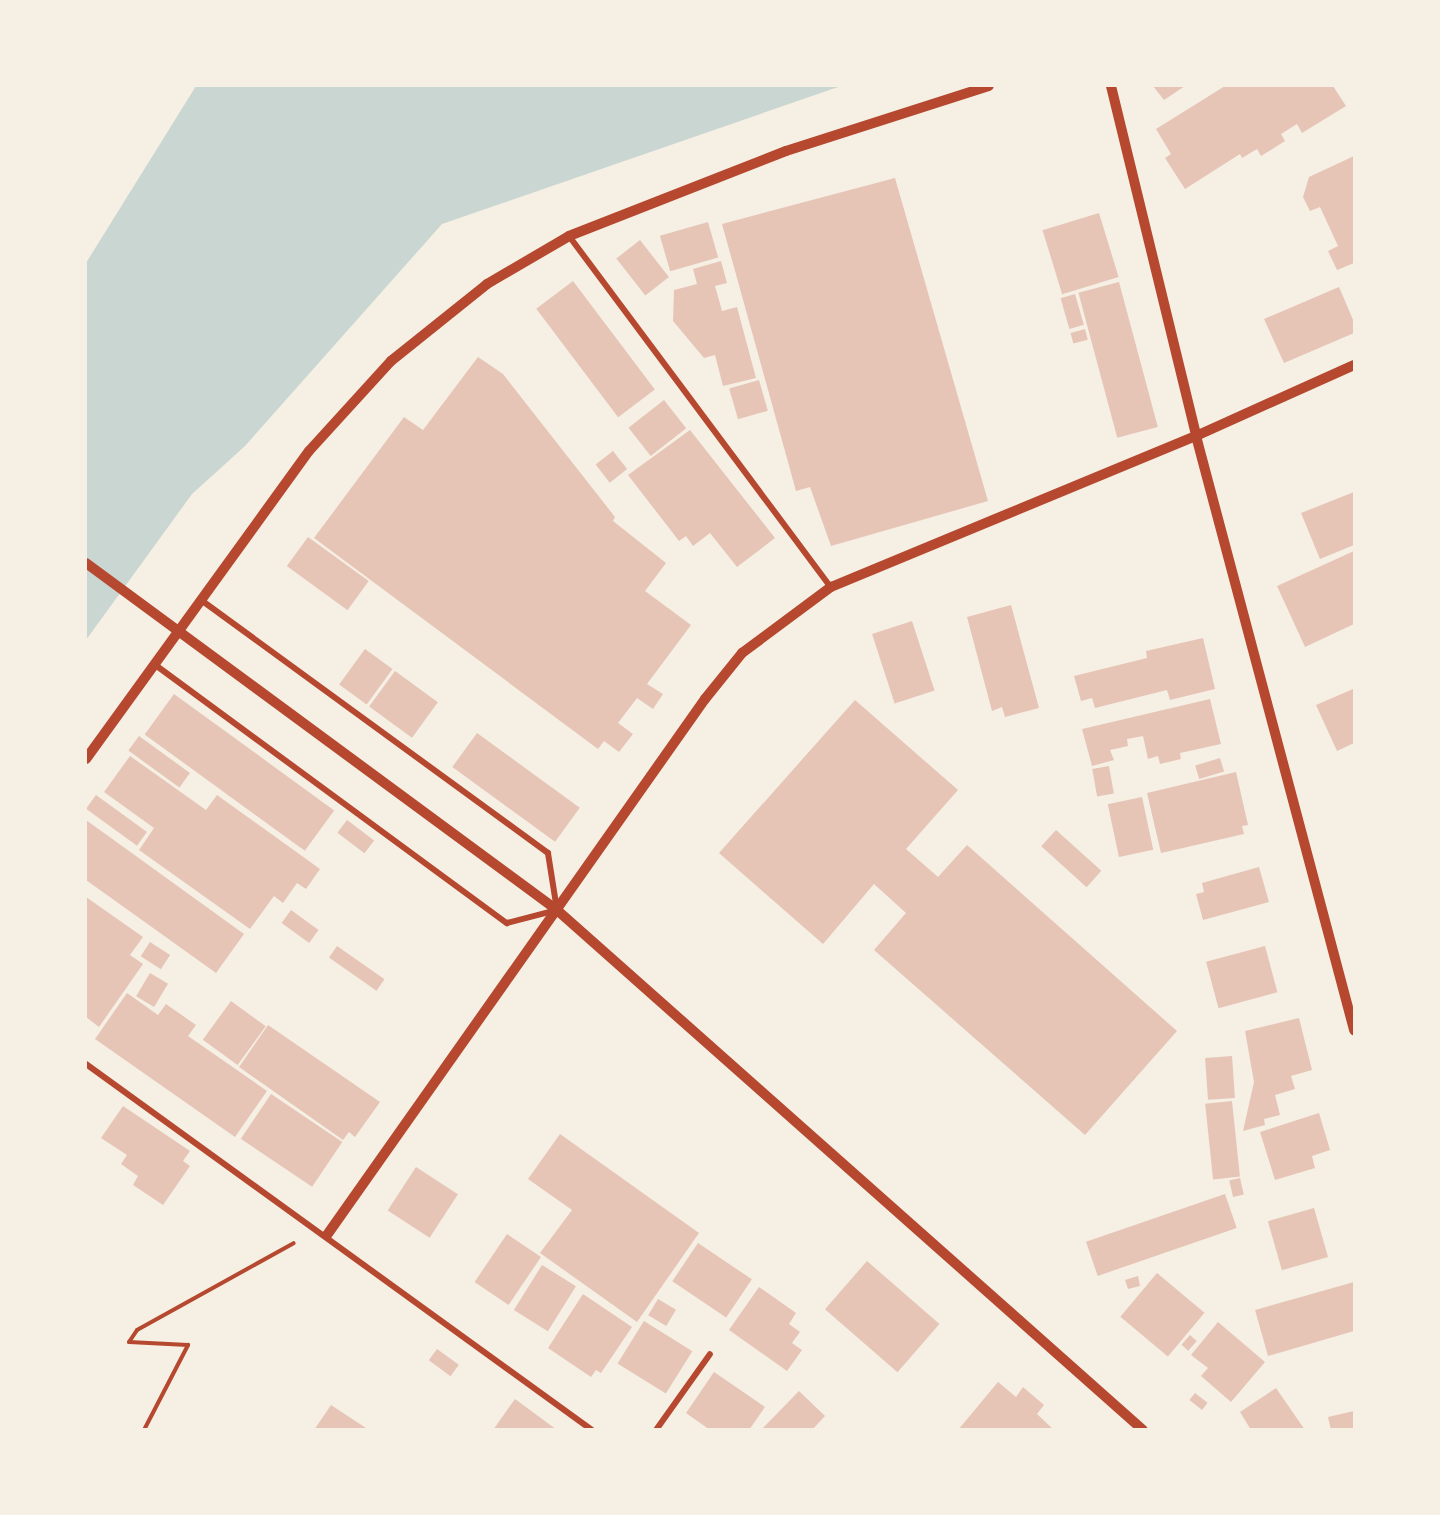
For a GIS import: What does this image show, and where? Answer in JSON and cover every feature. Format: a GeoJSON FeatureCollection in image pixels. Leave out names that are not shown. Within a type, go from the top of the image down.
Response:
{"type":"FeatureCollection","features":[{"type":"Feature","properties":{"kind":"street"},"geometry":{"type":"LineString","coordinates":[[86,759],[309,451],[392,361],[487,284],[569,236],[786,151],[989,86]]}},
{"type":"Feature","properties":{"kind":"street"},"geometry":{"type":"LineString","coordinates":[[1112,86],[1196,436],[1354,1030]]}},
{"type":"Feature","properties":{"kind":"street"},"geometry":{"type":"LineString","coordinates":[[569,236],[831,587]]}},
{"type":"Feature","properties":{"kind":"street"},"geometry":{"type":"LineString","coordinates":[[327,1235],[705,699],[742,653],[831,587],[1196,436],[1354,364]]}},
{"type":"Feature","properties":{"kind":"street"},"geometry":{"type":"LineString","coordinates":[[86,563],[354,756],[557,910],[1143,1430]]}},
{"type":"Feature","properties":{"kind":"street"},"geometry":{"type":"LineString","coordinates":[[201,600],[548,853],[557,910]]}},
{"type":"Feature","properties":{"kind":"street"},"geometry":{"type":"LineString","coordinates":[[154,664],[507,922],[557,910]]}},
{"type":"Feature","properties":{"kind":"street"},"geometry":{"type":"LineString","coordinates":[[86,1064],[310,1222],[592,1430]]}},
{"type":"Feature","properties":{"kind":"street"},"geometry":{"type":"LineString","coordinates":[[656,1430],[710,1354]]}},
{"type":"Feature","properties":{"kind":"path"},"geometry":{"type":"LineString","coordinates":[[144,1430],[188,1345],[129,1342],[137,1330],[292,1245],[310,1222]]}},
{"type":"Feature","properties":{"kind":"shaded area"},"geometry":{"type":"Polygon","coordinates":[[[196,86],[841,86],[442,224],[245,446],[192,494],[86,640],[86,263],[196,86]]]}},
{"type":"Feature","properties":{"kind":"building"},"geometry":{"type":"Polygon","coordinates":[[[1153,86],[1185,86],[1164,100],[1153,86]]]}},
{"type":"Feature","properties":{"kind":"building"},"geometry":{"type":"Polygon","coordinates":[[[1225,86],[1333,86],[1346,106],[1302,133],[1297,124],[1281,134],[1285,141],[1261,156],[1257,149],[1242,158],[1240,154],[1185,189],[1165,158],[1171,154],[1156,129],[1225,86]]]}},
{"type":"Feature","properties":{"kind":"building"},"geometry":{"type":"Polygon","coordinates":[[[1354,156],[1354,263],[1337,270],[1328,251],[1338,246],[1320,207],[1310,211],[1303,197],[1309,177],[1354,156]]]}},
{"type":"Feature","properties":{"kind":"building"},"geometry":{"type":"Polygon","coordinates":[[[895,178],[988,501],[831,546],[810,487],[796,491],[722,224],[895,178]]]}},
{"type":"Feature","properties":{"kind":"building"},"geometry":{"type":"Polygon","coordinates":[[[1099,213],[1119,277],[1062,294],[1043,230],[1099,213]]]}},
{"type":"Feature","properties":{"kind":"building"},"geometry":{"type":"Polygon","coordinates":[[[708,222],[718,258],[670,271],[660,236],[708,222]]]}},
{"type":"Feature","properties":{"kind":"building"},"geometry":{"type":"Polygon","coordinates":[[[640,240],[669,277],[645,296],[616,258],[640,240]]]}},
{"type":"Feature","properties":{"kind":"building"},"geometry":{"type":"Polygon","coordinates":[[[721,261],[727,283],[715,286],[722,311],[737,307],[756,378],[723,386],[715,355],[704,358],[673,321],[674,290],[697,284],[693,269],[721,261]]]}},
{"type":"Feature","properties":{"kind":"building"},"geometry":{"type":"Polygon","coordinates":[[[573,281],[655,390],[618,417],[536,309],[573,281]]]}},
{"type":"Feature","properties":{"kind":"building"},"geometry":{"type":"Polygon","coordinates":[[[1119,282],[1158,427],[1117,438],[1078,293],[1119,282]]]}},
{"type":"Feature","properties":{"kind":"building"},"geometry":{"type":"Polygon","coordinates":[[[1339,287],[1354,322],[1354,333],[1284,363],[1264,319],[1339,287]]]}},
{"type":"Feature","properties":{"kind":"building"},"geometry":{"type":"Polygon","coordinates":[[[1075,294],[1084,325],[1069,329],[1061,298],[1075,294]]]}},
{"type":"Feature","properties":{"kind":"building"},"geometry":{"type":"Polygon","coordinates":[[[1085,329],[1088,340],[1073,344],[1071,333],[1085,329]]]}},
{"type":"Feature","properties":{"kind":"building"},"geometry":{"type":"Polygon","coordinates":[[[478,357],[503,374],[615,517],[613,521],[666,563],[645,591],[691,625],[647,684],[663,694],[653,709],[637,698],[618,723],[633,734],[619,752],[604,741],[598,749],[314,538],[404,417],[423,430],[478,357]]]}},
{"type":"Feature","properties":{"kind":"building"},"geometry":{"type":"Polygon","coordinates":[[[759,380],[768,411],[738,419],[729,389],[759,380]]]}},
{"type":"Feature","properties":{"kind":"building"},"geometry":{"type":"Polygon","coordinates":[[[664,400],[686,428],[651,456],[629,428],[664,400]]]}},
{"type":"Feature","properties":{"kind":"building"},"geometry":{"type":"Polygon","coordinates":[[[690,430],[775,538],[737,567],[710,533],[693,546],[686,536],[679,541],[628,475],[690,430]]]}},
{"type":"Feature","properties":{"kind":"building"},"geometry":{"type":"Polygon","coordinates":[[[613,451],[627,469],[610,483],[596,465],[613,451]]]}},
{"type":"Feature","properties":{"kind":"building"},"geometry":{"type":"Polygon","coordinates":[[[1354,492],[1354,545],[1320,559],[1301,513],[1354,492]]]}},
{"type":"Feature","properties":{"kind":"building"},"geometry":{"type":"Polygon","coordinates":[[[308,537],[369,581],[348,610],[287,566],[308,537]]]}},
{"type":"Feature","properties":{"kind":"building"},"geometry":{"type":"Polygon","coordinates":[[[1354,551],[1354,624],[1305,647],[1277,586],[1354,551]]]}},
{"type":"Feature","properties":{"kind":"building"},"geometry":{"type":"Polygon","coordinates":[[[1011,605],[1039,708],[1005,717],[1002,707],[992,711],[967,617],[1011,605]]]}},
{"type":"Feature","properties":{"kind":"building"},"geometry":{"type":"Polygon","coordinates":[[[912,621],[935,690],[895,703],[872,634],[912,621]]]}},
{"type":"Feature","properties":{"kind":"building"},"geometry":{"type":"Polygon","coordinates":[[[1203,638],[1215,689],[1170,700],[1167,690],[1095,708],[1092,698],[1081,701],[1074,676],[1147,658],[1146,651],[1203,638]]]}},
{"type":"Feature","properties":{"kind":"building"},"geometry":{"type":"Polygon","coordinates":[[[365,649],[393,669],[367,705],[339,685],[365,649]]]}},
{"type":"Feature","properties":{"kind":"building"},"geometry":{"type":"Polygon","coordinates":[[[395,671],[438,702],[412,738],[369,707],[395,671]]]}},
{"type":"Feature","properties":{"kind":"building"},"geometry":{"type":"Polygon","coordinates":[[[1353,689],[1354,743],[1337,751],[1316,705],[1353,689]]]}},
{"type":"Feature","properties":{"kind":"building"},"geometry":{"type":"Polygon","coordinates":[[[174,694],[334,810],[305,851],[145,734],[174,694]]]}},
{"type":"Feature","properties":{"kind":"building"},"geometry":{"type":"Polygon","coordinates":[[[1210,699],[1221,744],[1180,753],[1181,759],[1160,764],[1158,756],[1148,759],[1143,736],[1127,739],[1128,746],[1110,750],[1114,760],[1092,766],[1082,729],[1210,699]]]}},
{"type":"Feature","properties":{"kind":"building"},"geometry":{"type":"Polygon","coordinates":[[[855,700],[958,790],[906,849],[938,877],[967,845],[1177,1031],[1085,1135],[874,950],[906,913],[874,884],[823,944],[719,853],[855,700]]]}},
{"type":"Feature","properties":{"kind":"building"},"geometry":{"type":"Polygon","coordinates":[[[477,733],[580,808],[555,842],[452,767],[477,733]]]}},
{"type":"Feature","properties":{"kind":"building"},"geometry":{"type":"Polygon","coordinates":[[[139,736],[190,773],[179,788],[128,751],[139,736]]]}},
{"type":"Feature","properties":{"kind":"building"},"geometry":{"type":"Polygon","coordinates":[[[130,756],[206,810],[217,795],[320,869],[306,889],[297,883],[283,903],[274,896],[250,929],[139,850],[154,828],[104,792],[130,756]]]}},
{"type":"Feature","properties":{"kind":"building"},"geometry":{"type":"Polygon","coordinates":[[[1220,758],[1224,771],[1199,779],[1195,766],[1220,758]]]}},
{"type":"Feature","properties":{"kind":"building"},"geometry":{"type":"Polygon","coordinates":[[[1109,766],[1114,794],[1097,797],[1092,769],[1109,766]]]}},
{"type":"Feature","properties":{"kind":"building"},"geometry":{"type":"Polygon","coordinates":[[[1236,772],[1248,825],[1242,826],[1244,834],[1161,853],[1147,793],[1236,772]]]}},
{"type":"Feature","properties":{"kind":"building"},"geometry":{"type":"Polygon","coordinates":[[[96,795],[147,832],[137,846],[86,809],[96,795]]]}},
{"type":"Feature","properties":{"kind":"building"},"geometry":{"type":"Polygon","coordinates":[[[1142,797],[1153,850],[1119,857],[1108,804],[1142,797]]]}},
{"type":"Feature","properties":{"kind":"building"},"geometry":{"type":"Polygon","coordinates":[[[86,820],[244,934],[216,973],[86,880],[86,820]]]}},
{"type":"Feature","properties":{"kind":"building"},"geometry":{"type":"Polygon","coordinates":[[[347,820],[374,840],[365,853],[337,833],[347,820]]]}},
{"type":"Feature","properties":{"kind":"building"},"geometry":{"type":"Polygon","coordinates":[[[1056,830],[1101,871],[1087,887],[1041,846],[1056,830]]]}},
{"type":"Feature","properties":{"kind":"building"},"geometry":{"type":"Polygon","coordinates":[[[1259,867],[1269,902],[1203,920],[1196,894],[1204,892],[1202,883],[1259,867]]]}},
{"type":"Feature","properties":{"kind":"building"},"geometry":{"type":"Polygon","coordinates":[[[86,897],[143,937],[130,955],[143,964],[99,1027],[86,1017],[86,897]]]}},
{"type":"Feature","properties":{"kind":"building"},"geometry":{"type":"Polygon","coordinates":[[[291,910],[319,930],[309,943],[282,923],[291,910]]]}},
{"type":"Feature","properties":{"kind":"building"},"geometry":{"type":"Polygon","coordinates":[[[150,942],[170,955],[161,969],[141,956],[150,942]]]}},
{"type":"Feature","properties":{"kind":"building"},"geometry":{"type":"Polygon","coordinates":[[[337,946],[385,979],[376,991],[329,957],[337,946]]]}},
{"type":"Feature","properties":{"kind":"building"},"geometry":{"type":"Polygon","coordinates":[[[1265,946],[1277,992],[1219,1008],[1206,962],[1265,946]]]}},
{"type":"Feature","properties":{"kind":"building"},"geometry":{"type":"Polygon","coordinates":[[[150,973],[168,984],[154,1007],[136,996],[150,973]]]}},
{"type":"Feature","properties":{"kind":"building"},"geometry":{"type":"Polygon","coordinates":[[[127,993],[158,1015],[166,1004],[196,1025],[188,1036],[267,1091],[235,1137],[95,1039],[127,993]]]}},
{"type":"Feature","properties":{"kind":"building"},"geometry":{"type":"Polygon","coordinates":[[[231,1001],[266,1026],[238,1065],[203,1040],[231,1001]]]}},
{"type":"Feature","properties":{"kind":"building"},"geometry":{"type":"Polygon","coordinates":[[[1299,1018],[1312,1070],[1291,1076],[1295,1089],[1275,1095],[1280,1115],[1264,1119],[1265,1125],[1243,1131],[1254,1082],[1245,1031],[1299,1018]]]}},
{"type":"Feature","properties":{"kind":"building"},"geometry":{"type":"Polygon","coordinates":[[[268,1025],[380,1102],[355,1137],[349,1132],[343,1140],[239,1067],[268,1025]]]}},
{"type":"Feature","properties":{"kind":"building"},"geometry":{"type":"Polygon","coordinates":[[[1232,1056],[1235,1098],[1208,1100],[1205,1058],[1232,1056]]]}},
{"type":"Feature","properties":{"kind":"building"},"geometry":{"type":"Polygon","coordinates":[[[271,1094],[342,1142],[312,1187],[241,1139],[271,1094]]]}},
{"type":"Feature","properties":{"kind":"building"},"geometry":{"type":"Polygon","coordinates":[[[1232,1101],[1240,1177],[1213,1179],[1205,1104],[1232,1101]]]}},
{"type":"Feature","properties":{"kind":"building"},"geometry":{"type":"Polygon","coordinates":[[[123,1106],[190,1151],[183,1161],[190,1166],[163,1205],[133,1185],[138,1176],[121,1164],[127,1155],[101,1138],[123,1106]]]}},
{"type":"Feature","properties":{"kind":"building"},"geometry":{"type":"Polygon","coordinates":[[[1319,1113],[1330,1150],[1312,1156],[1315,1168],[1275,1180],[1260,1132],[1319,1113]]]}},
{"type":"Feature","properties":{"kind":"building"},"geometry":{"type":"Polygon","coordinates":[[[560,1134],[699,1233],[637,1322],[540,1253],[572,1210],[528,1179],[560,1134]]]}},
{"type":"Feature","properties":{"kind":"building"},"geometry":{"type":"Polygon","coordinates":[[[416,1167],[458,1194],[430,1238],[388,1211],[416,1167]]]}},
{"type":"Feature","properties":{"kind":"building"},"geometry":{"type":"Polygon","coordinates":[[[1240,1178],[1244,1195],[1233,1197],[1229,1180],[1240,1178]]]}},
{"type":"Feature","properties":{"kind":"building"},"geometry":{"type":"Polygon","coordinates":[[[1225,1194],[1237,1228],[1098,1276],[1086,1242],[1225,1194]]]}},
{"type":"Feature","properties":{"kind":"building"},"geometry":{"type":"Polygon","coordinates":[[[1314,1208],[1328,1257],[1282,1270],[1268,1221],[1314,1208]]]}},
{"type":"Feature","properties":{"kind":"building"},"geometry":{"type":"Polygon","coordinates":[[[507,1234],[541,1257],[509,1305],[475,1282],[507,1234]]]}},
{"type":"Feature","properties":{"kind":"building"},"geometry":{"type":"Polygon","coordinates":[[[698,1243],[752,1279],[726,1317],[672,1281],[698,1243]]]}},
{"type":"Feature","properties":{"kind":"building"},"geometry":{"type":"Polygon","coordinates":[[[867,1261],[939,1324],[897,1372],[825,1309],[867,1261]]]}},
{"type":"Feature","properties":{"kind":"building"},"geometry":{"type":"Polygon","coordinates":[[[542,1265],[576,1286],[548,1331],[514,1310],[542,1265]]]}},
{"type":"Feature","properties":{"kind":"building"},"geometry":{"type":"Polygon","coordinates":[[[1157,1273],[1204,1313],[1168,1357],[1120,1317],[1157,1273]]]}},
{"type":"Feature","properties":{"kind":"building"},"geometry":{"type":"Polygon","coordinates":[[[1138,1276],[1140,1286],[1128,1289],[1125,1280],[1138,1276]]]}},
{"type":"Feature","properties":{"kind":"building"},"geometry":{"type":"Polygon","coordinates":[[[1354,1282],[1354,1331],[1268,1356],[1255,1310],[1354,1282]]]}},
{"type":"Feature","properties":{"kind":"building"},"geometry":{"type":"Polygon","coordinates":[[[759,1287],[796,1313],[789,1324],[800,1332],[792,1343],[802,1350],[787,1371],[729,1330],[759,1287]]]}},
{"type":"Feature","properties":{"kind":"building"},"geometry":{"type":"Polygon","coordinates":[[[583,1294],[632,1327],[601,1373],[596,1370],[591,1377],[548,1348],[583,1294]]]}},
{"type":"Feature","properties":{"kind":"building"},"geometry":{"type":"Polygon","coordinates":[[[658,1299],[676,1310],[666,1326],[648,1315],[658,1299]]]}},
{"type":"Feature","properties":{"kind":"building"},"geometry":{"type":"Polygon","coordinates":[[[644,1321],[692,1351],[666,1394],[618,1363],[644,1321]]]}},
{"type":"Feature","properties":{"kind":"building"},"geometry":{"type":"Polygon","coordinates":[[[1218,1322],[1265,1362],[1231,1402],[1201,1376],[1208,1368],[1191,1355],[1218,1322]]]}},
{"type":"Feature","properties":{"kind":"building"},"geometry":{"type":"Polygon","coordinates":[[[1190,1335],[1197,1341],[1188,1351],[1181,1345],[1190,1335]]]}},
{"type":"Feature","properties":{"kind":"building"},"geometry":{"type":"Polygon","coordinates":[[[437,1349],[459,1365],[451,1376],[429,1360],[437,1349]]]}},
{"type":"Feature","properties":{"kind":"building"},"geometry":{"type":"Polygon","coordinates":[[[714,1372],[765,1407],[749,1430],[710,1430],[686,1413],[714,1372]]]}},
{"type":"Feature","properties":{"kind":"building"},"geometry":{"type":"Polygon","coordinates":[[[998,1382],[1016,1397],[1023,1387],[1044,1405],[1037,1414],[1054,1430],[958,1430],[998,1382]]]}},
{"type":"Feature","properties":{"kind":"building"},"geometry":{"type":"Polygon","coordinates":[[[1276,1388],[1305,1430],[1251,1430],[1240,1412],[1276,1388]]]}},
{"type":"Feature","properties":{"kind":"building"},"geometry":{"type":"Polygon","coordinates":[[[799,1391],[825,1416],[812,1430],[761,1430],[799,1391]]]}},
{"type":"Feature","properties":{"kind":"building"},"geometry":{"type":"Polygon","coordinates":[[[1195,1393],[1208,1403],[1202,1410],[1189,1400],[1195,1393]]]}},
{"type":"Feature","properties":{"kind":"building"},"geometry":{"type":"Polygon","coordinates":[[[515,1399],[557,1430],[493,1430],[515,1399]]]}},
{"type":"Feature","properties":{"kind":"building"},"geometry":{"type":"Polygon","coordinates":[[[331,1405],[369,1430],[314,1430],[331,1405]]]}},
{"type":"Feature","properties":{"kind":"building"},"geometry":{"type":"Polygon","coordinates":[[[1354,1411],[1354,1430],[1331,1430],[1328,1417],[1354,1411]]]}}]}
